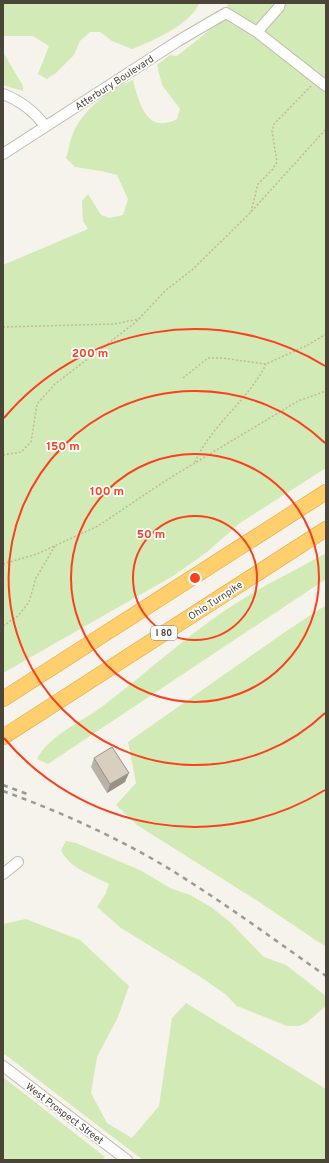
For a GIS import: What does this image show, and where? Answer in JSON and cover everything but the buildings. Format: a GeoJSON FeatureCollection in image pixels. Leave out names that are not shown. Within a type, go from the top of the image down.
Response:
{"type":"FeatureCollection","features":[{"type":"Feature","properties":{"kind":"highway"},"geometry":{"type":"LineString","coordinates":[[3,700],[326,492]]}},
{"type":"Feature","properties":{"kind":"highway","name":"Ohio Turnpike"},"geometry":{"type":"LineString","coordinates":[[3,737],[326,529]]}},
{"type":"Feature","properties":{"kind":"street"},"geometry":{"type":"LineString","coordinates":[[257,32],[279,7],[280,3]]}},
{"type":"Feature","properties":{"kind":"street"},"geometry":{"type":"LineString","coordinates":[[226,8],[323,80]]}},
{"type":"Feature","properties":{"kind":"street","name":"Atterbury Boulevard"},"geometry":{"type":"LineString","coordinates":[[3,154],[226,8]]}},
{"type":"Feature","properties":{"kind":"street"},"geometry":{"type":"LineString","coordinates":[[3,94],[21,102],[39,118],[45,126]]}},
{"type":"Feature","properties":{"kind":"street"},"geometry":{"type":"LineString","coordinates":[[3,874],[18,862]]}},
{"type":"Feature","properties":{"kind":"street","name":"West Prospect Street"},"geometry":{"type":"LineString","coordinates":[[3,1066],[127,1160]]}},
{"type":"Feature","properties":{"kind":"path"},"geometry":{"type":"LineString","coordinates":[[250,213],[258,184],[273,169],[277,162],[272,131],[274,124],[323,80]]}},
{"type":"Feature","properties":{"kind":"path"},"geometry":{"type":"LineString","coordinates":[[3,455],[21,452],[32,442],[37,404],[55,384],[139,319],[166,290],[192,270],[250,213],[326,129]]}},
{"type":"Feature","properties":{"kind":"path"},"geometry":{"type":"LineString","coordinates":[[3,328],[114,324],[139,319]]}},
{"type":"Feature","properties":{"kind":"path"},"geometry":{"type":"LineString","coordinates":[[183,378],[208,358],[222,358],[266,364],[308,345],[326,334]]}},
{"type":"Feature","properties":{"kind":"path"},"geometry":{"type":"LineString","coordinates":[[194,463],[204,444],[259,379],[266,364]]}},
{"type":"Feature","properties":{"kind":"path"},"geometry":{"type":"LineString","coordinates":[[3,564],[37,554],[98,526],[194,463],[298,401],[326,391]]}},
{"type":"Feature","properties":{"kind":"path"},"geometry":{"type":"LineString","coordinates":[[3,626],[18,616],[29,602],[36,578],[55,546]]}},
{"type":"Feature","properties":{"kind":"green space"},"geometry":{"type":"Polygon","coordinates":[[[3,3],[199,3],[189,18],[160,37],[132,49],[112,41],[100,32],[90,32],[80,41],[74,55],[56,73],[47,79],[38,74],[49,46],[33,36],[4,36],[3,41],[3,3]]]}},
{"type":"Feature","properties":{"kind":"green space"},"geometry":{"type":"Polygon","coordinates":[[[228,3],[326,3],[326,468],[240,523],[207,552],[173,576],[3,673],[3,265],[88,229],[83,221],[82,201],[88,194],[101,215],[110,218],[123,215],[128,199],[117,175],[75,167],[66,158],[71,137],[85,114],[99,100],[115,89],[133,80],[142,107],[151,120],[158,123],[167,123],[177,119],[180,109],[162,85],[157,65],[170,55],[177,56],[225,18],[228,3]]]}},
{"type":"Feature","properties":{"kind":"green space"},"geometry":{"type":"Polygon","coordinates":[[[3,52],[23,86],[23,91],[3,85],[3,52]]]}},
{"type":"Feature","properties":{"kind":"green space"},"geometry":{"type":"Polygon","coordinates":[[[326,553],[326,579],[48,764],[37,759],[42,751],[57,736],[95,712],[227,609],[256,591],[326,553]]]}},
{"type":"Feature","properties":{"kind":"green space"},"geometry":{"type":"Polygon","coordinates":[[[326,605],[326,947],[259,902],[137,825],[116,805],[136,783],[128,742],[326,605]]]}},
{"type":"Feature","properties":{"kind":"green space"},"geometry":{"type":"Polygon","coordinates":[[[66,841],[76,843],[142,871],[170,888],[190,895],[211,907],[230,922],[264,957],[286,965],[326,996],[326,1006],[306,1023],[299,1026],[287,1026],[237,1006],[225,994],[199,976],[121,928],[97,907],[106,893],[109,884],[75,866],[65,857],[61,850],[66,841]]]}},
{"type":"Feature","properties":{"kind":"green space"},"geometry":{"type":"Polygon","coordinates":[[[26,919],[80,940],[129,986],[118,1017],[97,1057],[91,1093],[107,1123],[132,1138],[159,1106],[172,1018],[186,1003],[326,1089],[326,1160],[143,1160],[3,1053],[3,924],[26,919]]]}},
{"type":"Feature","properties":{"kind":"green space"},"geometry":{"type":"Polygon","coordinates":[[[3,1077],[105,1157],[101,1160],[3,1160],[3,1077]]]}},
{"type":"Feature","properties":{"kind":"railway"},"geometry":{"type":"LineString","coordinates":[[3,785],[27,794]]}},
{"type":"Feature","properties":{"kind":"railway"},"geometry":{"type":"LineString","coordinates":[[3,791],[84,824],[163,865],[225,905],[326,976]]}}]}
